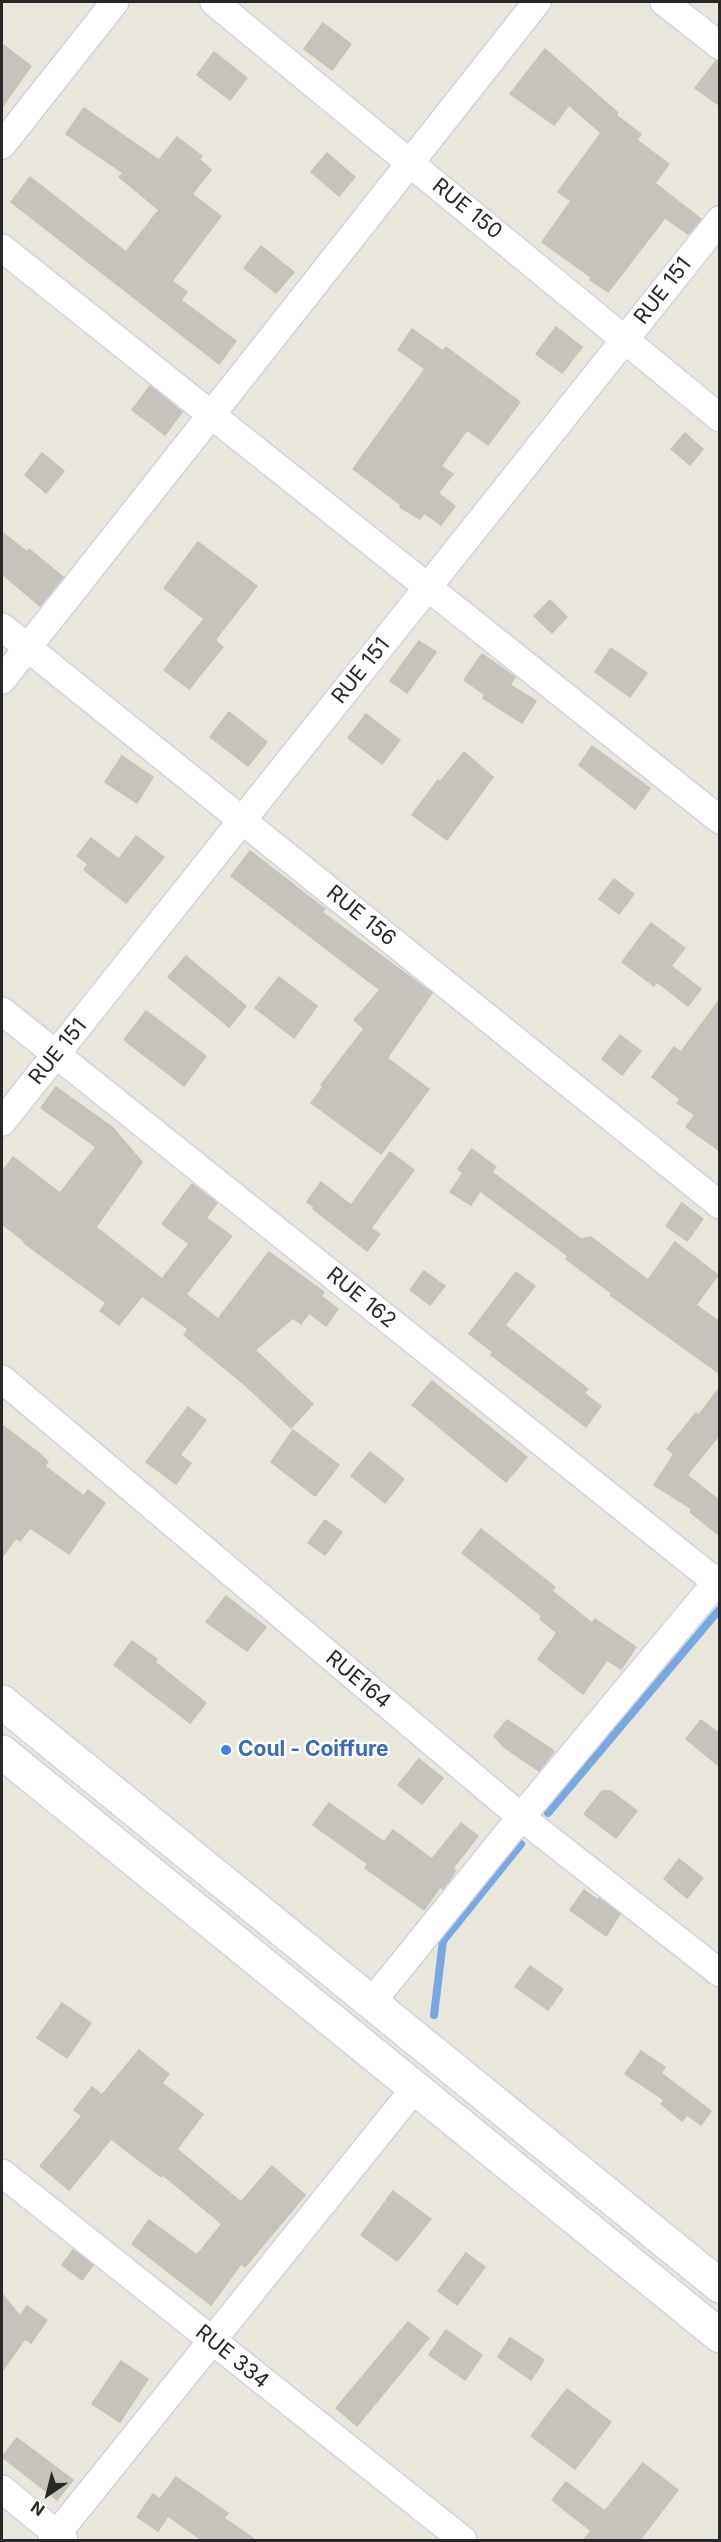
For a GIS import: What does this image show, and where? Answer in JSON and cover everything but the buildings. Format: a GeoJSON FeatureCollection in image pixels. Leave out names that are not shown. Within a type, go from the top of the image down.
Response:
{"type":"FeatureCollection","features":[{"type":"Feature","properties":{"kind":"main road"},"geometry":{"type":"LineString","coordinates":[[2,1702],[720,2286]]}},
{"type":"Feature","properties":{"kind":"main road"},"geometry":{"type":"LineString","coordinates":[[2,1752],[720,2336]]}},
{"type":"Feature","properties":{"kind":"street"},"geometry":{"type":"LineString","coordinates":[[2,145],[115,2]]}},
{"type":"Feature","properties":{"kind":"street","name":"RUE 150"},"geometry":{"type":"LineString","coordinates":[[213,2],[720,418]]}},
{"type":"Feature","properties":{"kind":"street"},"geometry":{"type":"LineString","coordinates":[[2,680],[537,2]]}},
{"type":"Feature","properties":{"kind":"street"},"geometry":{"type":"LineString","coordinates":[[664,2],[720,46]]}},
{"type":"Feature","properties":{"kind":"street","name":"RUE 151"},"geometry":{"type":"LineString","coordinates":[[2,1122],[720,220]]}},
{"type":"Feature","properties":{"kind":"street"},"geometry":{"type":"LineString","coordinates":[[2,248],[720,820]]}},
{"type":"Feature","properties":{"kind":"street","name":"RUE 156"},"geometry":{"type":"LineString","coordinates":[[2,627],[720,1205]]}},
{"type":"Feature","properties":{"kind":"street","name":"RUE 162"},"geometry":{"type":"LineString","coordinates":[[2,1011],[718,1582]]}},
{"type":"Feature","properties":{"kind":"street","name":"RUE164"},"geometry":{"type":"LineString","coordinates":[[2,1379],[521,1817],[720,1973]]}},
{"type":"Feature","properties":{"kind":"street"},"geometry":{"type":"LineString","coordinates":[[371,2003],[521,1817],[718,1582]]}},
{"type":"Feature","properties":{"kind":"street"},"geometry":{"type":"LineString","coordinates":[[2,2489],[58,2538],[415,2088]]}},
{"type":"Feature","properties":{"kind":"street","name":"RUE 334"},"geometry":{"type":"LineString","coordinates":[[2,2173],[463,2541]]}},
{"type":"Feature","properties":{"kind":"waterway"},"geometry":{"type":"LineString","coordinates":[[548,1813],[719,1610]]}},
{"type":"Feature","properties":{"kind":"waterway"},"geometry":{"type":"LineString","coordinates":[[434,2015],[443,1941],[521,1844]]}},
{"type":"Feature","properties":{"kind":"place","name":"Coul - Coiffure"},"geometry":{"type":"Point","coordinates":[226,1750]}}]}
